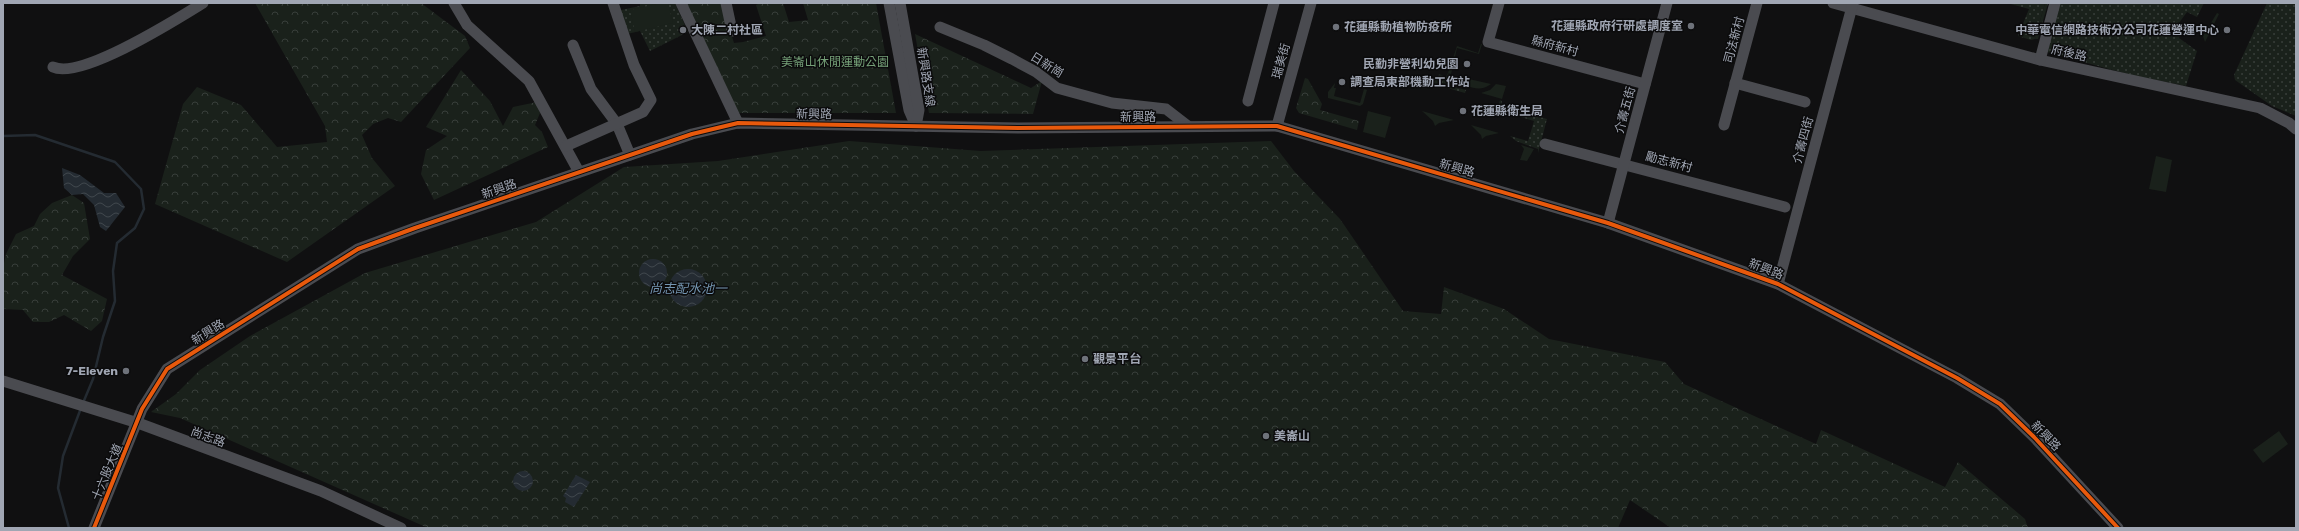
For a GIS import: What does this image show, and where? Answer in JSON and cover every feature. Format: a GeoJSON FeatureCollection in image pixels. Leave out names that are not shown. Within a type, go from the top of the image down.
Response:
{"type":"FeatureCollection","features":[{"type":"Feature","properties":{"kind":"street"},"geometry":{"type":"LineString","coordinates":[[53,67],[62,70],[96,60],[168,26],[203,3]]}},
{"type":"Feature","properties":{"kind":"street"},"geometry":{"type":"LineString","coordinates":[[454,3],[467,26],[529,81],[579,172]]}},
{"type":"Feature","properties":{"kind":"street"},"geometry":{"type":"LineString","coordinates":[[566,146],[643,112],[651,100],[634,65],[613,3]]}},
{"type":"Feature","properties":{"kind":"street"},"geometry":{"type":"LineString","coordinates":[[681,3],[738,123]]}},
{"type":"Feature","properties":{"kind":"street"},"geometry":{"type":"LineString","coordinates":[[726,3],[732,31]]}},
{"type":"Feature","properties":{"kind":"street","name":"新興路支線"},"geometry":{"type":"LineString","coordinates":[[889,3],[909,110],[916,126]]}},
{"type":"Feature","properties":{"kind":"street","name":"新興路支線"},"geometry":{"type":"LineString","coordinates":[[900,3],[919,110],[916,126]]}},
{"type":"Feature","properties":{"kind":"street"},"geometry":{"type":"LineString","coordinates":[[1248,101],[1274,3]]}},
{"type":"Feature","properties":{"kind":"street","name":"瑞美街"},"geometry":{"type":"LineString","coordinates":[[1276,126],[1311,3]]}},
{"type":"Feature","properties":{"kind":"street","name":"介壽五街"},"geometry":{"type":"LineString","coordinates":[[1608,223],[1667,3]]}},
{"type":"Feature","properties":{"kind":"street","name":"司法新村"},"geometry":{"type":"LineString","coordinates":[[1724,125],[1757,3]]}},
{"type":"Feature","properties":{"kind":"street","name":"府後路"},"geometry":{"type":"LineString","coordinates":[[1833,3],[1852,6],[2040,60],[2260,108],[2289,123],[2296,130]]}},
{"type":"Feature","properties":{"kind":"street"},"geometry":{"type":"LineString","coordinates":[[2040,60],[2055,3]]}},
{"type":"Feature","properties":{"kind":"street","name":"介壽四街"},"geometry":{"type":"LineString","coordinates":[[1778,284],[1852,6]]}},
{"type":"Feature","properties":{"kind":"street","name":"縣府新村"},"geometry":{"type":"LineString","coordinates":[[1497,8],[1488,42],[1645,84]]}},
{"type":"Feature","properties":{"kind":"street","name":"日新崗"},"geometry":{"type":"LineString","coordinates":[[940,27],[984,45],[1012,59],[1036,72],[1057,88],[1112,103],[1166,109],[1188,126]]}},
{"type":"Feature","properties":{"kind":"street"},"geometry":{"type":"LineString","coordinates":[[573,45],[591,89],[617,124],[630,155]]}},
{"type":"Feature","properties":{"kind":"street"},"geometry":{"type":"LineString","coordinates":[[1735,83],[1805,102]]}},
{"type":"Feature","properties":{"kind":"street","name":"新興路"},"geometry":{"type":"LineString","coordinates":[[138,423],[142,410],[166,369],[222,336],[276,298],[358,249],[415,228],[692,134],[738,123],[916,126],[1276,126],[1608,223],[1778,284],[1950,374],[2000,404],[2034,437],[2118,528]]}},
{"type":"Feature","properties":{"kind":"street","name":"勵志新村"},"geometry":{"type":"LineString","coordinates":[[1545,144],[1785,207]]}},
{"type":"Feature","properties":{"kind":"street","name":"尚志路"},"geometry":{"type":"LineString","coordinates":[[3,382],[138,423],[321,491],[401,528]]}},
{"type":"Feature","properties":{"kind":"street","name":"十六股大道"},"geometry":{"type":"LineString","coordinates":[[94,528],[138,423]]}},
{"type":"Feature","properties":{"kind":"green space"},"geometry":{"type":"Polygon","coordinates":[[[255,3],[421,3],[465,36],[470,48],[401,122],[388,118],[373,124],[362,135],[372,158],[395,186],[287,262],[155,204],[183,104],[197,87],[241,105],[277,147],[327,142],[325,126],[255,3]]]}},
{"type":"Feature","properties":{"kind":"green space"},"geometry":{"type":"Polygon","coordinates":[[[618,3],[621,10],[640,6],[640,3],[675,3],[688,32],[650,51],[640,31],[627,34],[618,3]]]}},
{"type":"Feature","properties":{"kind":"green space"},"geometry":{"type":"Polygon","coordinates":[[[661,3],[668,3],[673,23],[635,32],[630,10],[661,3]]]}},
{"type":"Feature","properties":{"kind":"green space","name":"美崙山休閒運動公園"},"geometry":{"type":"Polygon","coordinates":[[[684,3],[721,3],[734,43],[766,36],[756,5],[760,3],[783,3],[789,22],[808,20],[803,3],[876,3],[896,113],[737,113],[684,3]]]}},
{"type":"Feature","properties":{"kind":"green space"},"geometry":{"type":"Polygon","coordinates":[[[2007,3],[2045,3],[2035,39],[2031,40],[2018,36],[2029,9],[2007,3]]]}},
{"type":"Feature","properties":{"kind":"green space"},"geometry":{"type":"Polygon","coordinates":[[[2045,3],[2048,3],[2038,39],[2035,39],[2045,3]]]}},
{"type":"Feature","properties":{"kind":"green space"},"geometry":{"type":"Polygon","coordinates":[[[2057,3],[2204,3],[2197,17],[2187,12],[2173,31],[2180,36],[2179,38],[2197,51],[2186,86],[2131,75],[2047,52],[2057,3]]]}},
{"type":"Feature","properties":{"kind":"green space"},"geometry":{"type":"Polygon","coordinates":[[[2267,3],[2296,3],[2296,116],[2272,106],[2235,80],[2234,75],[2267,3]]]}},
{"type":"Feature","properties":{"kind":"green space"},"geometry":{"type":"Polygon","coordinates":[[[2217,13],[2219,14],[2205,42],[2203,36],[2217,13]]]}},
{"type":"Feature","properties":{"kind":"green space","name":"美崙山休閒運動公園"},"geometry":{"type":"Polygon","coordinates":[[[915,34],[1031,88],[1042,81],[1033,114],[929,113],[915,34]]]}},
{"type":"Feature","properties":{"kind":"green space"},"geometry":{"type":"Polygon","coordinates":[[[1481,44],[1479,54],[1457,48],[1451,74],[1448,73],[1457,46],[1478,53],[1481,44]]]}},
{"type":"Feature","properties":{"kind":"green space"},"geometry":{"type":"Polygon","coordinates":[[[461,70],[490,101],[503,126],[513,107],[537,102],[540,113],[535,125],[542,132],[548,147],[434,200],[421,174],[426,150],[447,136],[426,127],[461,70]]]}},
{"type":"Feature","properties":{"kind":"green space"},"geometry":{"type":"Polygon","coordinates":[[[1448,73],[1452,78],[1450,86],[1466,90],[1465,93],[1429,83],[1431,77],[1437,79],[1439,74],[1446,77],[1448,73]]]}},
{"type":"Feature","properties":{"kind":"green space"},"geometry":{"type":"Polygon","coordinates":[[[1460,77],[1491,84],[1482,88],[1473,88],[1467,86],[1468,82],[1459,80],[1460,77]]]}},
{"type":"Feature","properties":{"kind":"green space"},"geometry":{"type":"Polygon","coordinates":[[[1305,78],[1308,79],[1322,104],[1320,110],[1359,121],[1357,130],[1299,113],[1296,108],[1305,78]]]}},
{"type":"Feature","properties":{"kind":"green space"},"geometry":{"type":"Polygon","coordinates":[[[1335,83],[1334,88],[1336,88],[1334,96],[1360,103],[1364,89],[1367,90],[1363,104],[1360,106],[1328,98],[1328,92],[1335,83]]]}},
{"type":"Feature","properties":{"kind":"green space"},"geometry":{"type":"Polygon","coordinates":[[[1496,84],[1506,86],[1502,99],[1481,93],[1490,90],[1496,84]]]}},
{"type":"Feature","properties":{"kind":"green space"},"geometry":{"type":"Polygon","coordinates":[[[1500,100],[1502,101],[1501,106],[1547,119],[1538,153],[1538,149],[1516,141],[1510,136],[1528,141],[1534,121],[1497,110],[1500,100]]]}},
{"type":"Feature","properties":{"kind":"green space"},"geometry":{"type":"Polygon","coordinates":[[[1368,111],[1391,117],[1385,138],[1363,132],[1368,111]]]}},
{"type":"Feature","properties":{"kind":"green space"},"geometry":{"type":"Polygon","coordinates":[[[1422,111],[1454,120],[1439,123],[1435,126],[1433,121],[1422,111]]]}},
{"type":"Feature","properties":{"kind":"green space"},"geometry":{"type":"Polygon","coordinates":[[[1471,125],[1499,133],[1486,136],[1482,139],[1481,135],[1471,125]]]}},
{"type":"Feature","properties":{"kind":"green space"},"geometry":{"type":"Polygon","coordinates":[[[849,141],[981,151],[1271,141],[1294,171],[1340,219],[1403,311],[1441,314],[1444,287],[1504,309],[1549,339],[1665,362],[1684,384],[1816,444],[1821,430],[1945,487],[1958,462],[2025,519],[2028,528],[1671,528],[1630,500],[1618,528],[428,528],[180,418],[151,412],[176,394],[200,370],[250,336],[365,273],[536,222],[624,167],[718,161],[849,141]]]}},
{"type":"Feature","properties":{"kind":"green space"},"geometry":{"type":"Polygon","coordinates":[[[1521,145],[1534,149],[1527,161],[1520,160],[1524,149],[1521,145]]]}},
{"type":"Feature","properties":{"kind":"green space"},"geometry":{"type":"Polygon","coordinates":[[[2156,156],[2172,160],[2166,192],[2149,189],[2156,156]]]}},
{"type":"Feature","properties":{"kind":"green space"},"geometry":{"type":"Polygon","coordinates":[[[72,195],[84,203],[90,239],[73,256],[62,275],[107,299],[102,321],[91,331],[64,315],[49,322],[33,322],[23,310],[3,309],[3,268],[6,254],[16,234],[34,226],[40,214],[52,203],[72,195]]]}},
{"type":"Feature","properties":{"kind":"green space"},"geometry":{"type":"Polygon","coordinates":[[[2279,431],[2288,444],[2263,463],[2253,450],[2279,431]]]}},
{"type":"Feature","properties":{"kind":"water"},"geometry":{"type":"Polygon","coordinates":[[[62,168],[80,175],[104,193],[116,193],[125,207],[106,231],[100,227],[94,205],[83,194],[72,195],[64,188],[62,168]]]}},
{"type":"Feature","properties":{"kind":"water"},"geometry":{"type":"Polygon","coordinates":[[[653,259],[663,263],[667,273],[663,283],[653,287],[643,283],[639,273],[643,263],[653,259]]]}},
{"type":"Feature","properties":{"kind":"water","name":"尚志配水池一"},"geometry":{"type":"Polygon","coordinates":[[[684,269],[692,269],[699,272],[704,277],[707,288],[704,299],[699,304],[692,307],[684,307],[677,304],[672,299],[669,292],[669,284],[672,277],[677,272],[684,269]]]}},
{"type":"Feature","properties":{"kind":"water"},"geometry":{"type":"Polygon","coordinates":[[[523,471],[530,474],[533,481],[530,488],[523,491],[516,488],[513,481],[516,474],[523,471]]]}},
{"type":"Feature","properties":{"kind":"water"},"geometry":{"type":"Polygon","coordinates":[[[576,475],[590,482],[574,507],[565,502],[566,498],[563,496],[576,475]]]}},
{"type":"Feature","properties":{"kind":"waterway"},"geometry":{"type":"LineString","coordinates":[[3,136],[35,135],[115,162],[141,189],[144,209],[135,228],[117,243],[113,271],[115,301],[103,337],[93,379],[83,403]]}},
{"type":"Feature","properties":{"kind":"waterway"},"geometry":{"type":"LineString","coordinates":[[69,528],[58,488],[63,456],[81,408]]}},
{"type":"Feature","properties":{"kind":"cycle path"},"geometry":{"type":"LineString","coordinates":[[94,528],[142,409],[167,369],[358,249],[415,228],[692,134],[738,123],[1018,128],[1277,126],[1608,223],[1778,284],[1957,378],[2000,404],[2034,437],[2118,528]]}},
{"type":"Feature","properties":{"kind":"place","name":"花蓮縣政府行研處調度室"},"geometry":{"type":"Point","coordinates":[1691,26]}},
{"type":"Feature","properties":{"kind":"place","name":"花蓮縣動植物防疫所"},"geometry":{"type":"Point","coordinates":[1336,27]}},
{"type":"Feature","properties":{"kind":"place","name":"大陳二村社區"},"geometry":{"type":"Point","coordinates":[683,30]}},
{"type":"Feature","properties":{"kind":"place","name":"中華電信網路技術分公司花蓮營運中心"},"geometry":{"type":"Point","coordinates":[2227,30]}},
{"type":"Feature","properties":{"kind":"place","name":"民勤非營利幼兒園"},"geometry":{"type":"Point","coordinates":[1467,64]}},
{"type":"Feature","properties":{"kind":"place","name":"調查局東部機動工作站"},"geometry":{"type":"Point","coordinates":[1342,82]}},
{"type":"Feature","properties":{"kind":"place","name":"花蓮縣衛生局"},"geometry":{"type":"Point","coordinates":[1463,111]}},
{"type":"Feature","properties":{"kind":"place","name":"觀景平台"},"geometry":{"type":"Point","coordinates":[1085,359]}},
{"type":"Feature","properties":{"kind":"place","name":"7-Eleven"},"geometry":{"type":"Point","coordinates":[126,371]}},
{"type":"Feature","properties":{"kind":"place","name":"美崙山"},"geometry":{"type":"Point","coordinates":[1266,436]}}]}
